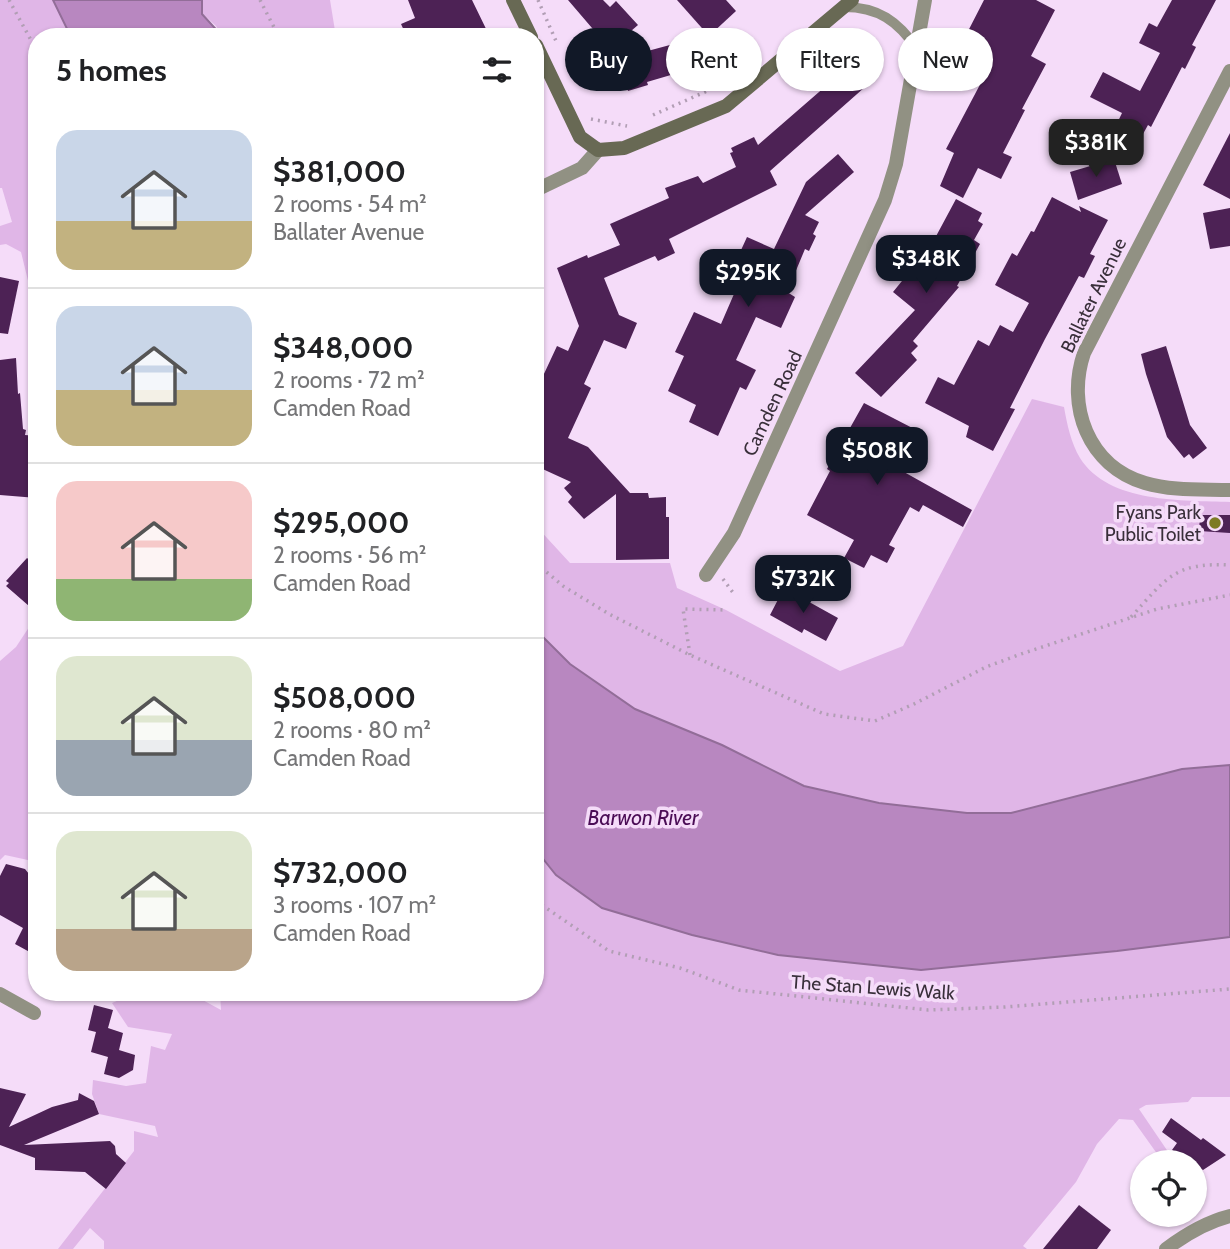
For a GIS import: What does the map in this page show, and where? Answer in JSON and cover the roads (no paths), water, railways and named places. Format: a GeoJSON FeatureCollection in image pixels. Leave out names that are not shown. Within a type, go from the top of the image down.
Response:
{"type":"FeatureCollection","features":[{"type":"Feature","properties":{"kind":"street"},"geometry":{"type":"LineString","coordinates":[[513,0],[527,28]]}},
{"type":"Feature","properties":{"kind":"street","name":"Camden Road"},"geometry":{"type":"LineString","coordinates":[[921,28],[925,0]]}},
{"type":"Feature","properties":{"kind":"street"},"geometry":{"type":"LineString","coordinates":[[544,63],[580,137],[598,150],[624,148],[726,106],[848,3]]}},
{"type":"Feature","properties":{"kind":"street","name":"Ballater Avenue"},"geometry":{"type":"LineString","coordinates":[[1230,71],[1084,353],[1076,388],[1087,435],[1097,451],[1122,473],[1159,487],[1230,490]]}},
{"type":"Feature","properties":{"kind":"street","name":"Camden Road"},"geometry":{"type":"LineString","coordinates":[[706,575],[734,533],[880,213],[896,164],[909,91]]}},
{"type":"Feature","properties":{"kind":"street"},"geometry":{"type":"LineString","coordinates":[[544,186],[582,168],[598,150]]}},
{"type":"Feature","properties":{"kind":"street"},"geometry":{"type":"LineString","coordinates":[[0,995],[34,1013]]}},
{"type":"Feature","properties":{"kind":"street"},"geometry":{"type":"LineString","coordinates":[[1166,1249],[1198,1227],[1230,1216]]}},
{"type":"Feature","properties":{"kind":"lane"},"geometry":{"type":"LineString","coordinates":[[848,3],[886,15],[902,28]]}},
{"type":"Feature","properties":{"kind":"water"},"geometry":{"type":"Polygon","coordinates":[[[53,0],[202,0],[202,14],[215,28],[67,28],[53,0]]]}},
{"type":"Feature","properties":{"kind":"water","name":"Barwon River"},"geometry":{"type":"Polygon","coordinates":[[[544,638],[570,664],[635,709],[722,745],[804,786],[879,803],[967,813],[1011,813],[1182,769],[1230,765],[1230,937],[921,970],[778,955],[692,935],[602,908],[556,875],[544,860],[544,638]]]}},
{"type":"Feature","properties":{"kind":"place","name":"Fyans Park Public Toilet"},"geometry":{"type":"Point","coordinates":[1215,523]}}]}
